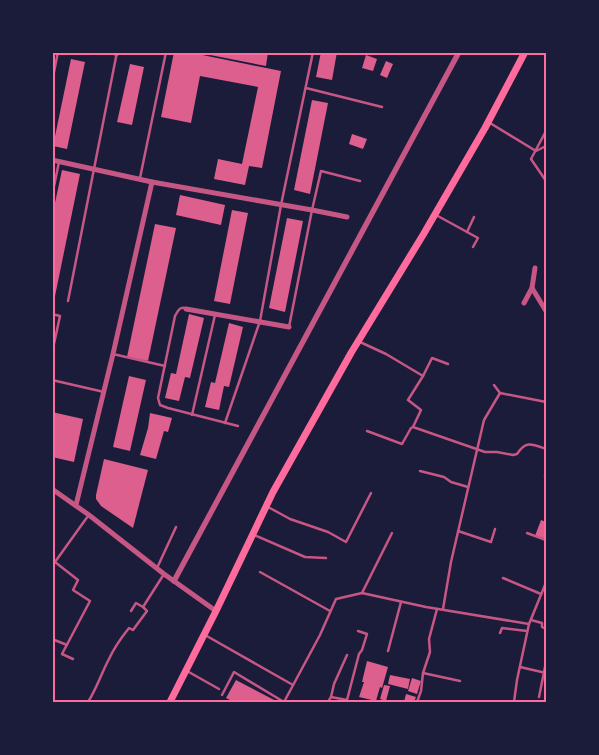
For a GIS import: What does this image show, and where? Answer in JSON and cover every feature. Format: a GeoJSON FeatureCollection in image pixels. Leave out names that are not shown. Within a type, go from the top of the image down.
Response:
{"type":"FeatureCollection","features":[{"type":"Feature","properties":{"kind":"main road"},"geometry":{"type":"LineString","coordinates":[[170,702],[300,443],[358,342],[435,215],[525,52]]}},
{"type":"Feature","properties":{"kind":"street"},"geometry":{"type":"LineString","coordinates":[[174,581],[459,52]]}},
{"type":"Feature","properties":{"kind":"street"},"geometry":{"type":"LineString","coordinates":[[52,160],[140,180],[347,217]]}},
{"type":"Feature","properties":{"kind":"street"},"geometry":{"type":"LineString","coordinates":[[76,506],[152,182]]}},
{"type":"Feature","properties":{"kind":"street"},"geometry":{"type":"LineString","coordinates":[[524,302],[532,288],[535,268]]}},
{"type":"Feature","properties":{"kind":"street"},"geometry":{"type":"LineString","coordinates":[[532,288],[546,311]]}},
{"type":"Feature","properties":{"kind":"street"},"geometry":{"type":"LineString","coordinates":[[186,309],[290,327]]}},
{"type":"Feature","properties":{"kind":"street"},"geometry":{"type":"LineString","coordinates":[[52,489],[216,611]]}},
{"type":"Feature","properties":{"kind":"lane"},"geometry":{"type":"LineString","coordinates":[[52,82],[58,52]]}},
{"type":"Feature","properties":{"kind":"lane"},"geometry":{"type":"LineString","coordinates":[[68,301],[117,54],[108,52]]}},
{"type":"Feature","properties":{"kind":"lane"},"geometry":{"type":"LineString","coordinates":[[140,180],[166,52]]}},
{"type":"Feature","properties":{"kind":"lane"},"geometry":{"type":"LineString","coordinates":[[225,424],[260,321],[281,205],[313,52]]}},
{"type":"Feature","properties":{"kind":"lane"},"geometry":{"type":"LineString","coordinates":[[306,88],[382,106]]}},
{"type":"Feature","properties":{"kind":"lane"},"geometry":{"type":"LineString","coordinates":[[488,122],[536,150]]}},
{"type":"Feature","properties":{"kind":"lane"},"geometry":{"type":"LineString","coordinates":[[546,131],[531,159],[546,181]]}},
{"type":"Feature","properties":{"kind":"lane"},"geometry":{"type":"LineString","coordinates":[[536,150],[546,146]]}},
{"type":"Feature","properties":{"kind":"lane"},"geometry":{"type":"LineString","coordinates":[[52,196],[59,162]]}},
{"type":"Feature","properties":{"kind":"lane"},"geometry":{"type":"LineString","coordinates":[[290,327],[321,170],[360,181]]}},
{"type":"Feature","properties":{"kind":"lane"},"geometry":{"type":"LineString","coordinates":[[435,215],[478,238],[473,247]]}},
{"type":"Feature","properties":{"kind":"lane"},"geometry":{"type":"LineString","coordinates":[[467,232],[474,218]]}},
{"type":"Feature","properties":{"kind":"lane"},"geometry":{"type":"LineString","coordinates":[[186,309],[178,309],[174,316],[158,398],[160,405],[238,426]]}},
{"type":"Feature","properties":{"kind":"lane"},"geometry":{"type":"LineString","coordinates":[[52,314],[60,316],[52,353]]}},
{"type":"Feature","properties":{"kind":"lane"},"geometry":{"type":"LineString","coordinates":[[192,415],[215,314]]}},
{"type":"Feature","properties":{"kind":"lane"},"geometry":{"type":"LineString","coordinates":[[358,342],[386,354],[423,376]]}},
{"type":"Feature","properties":{"kind":"lane"},"geometry":{"type":"LineString","coordinates":[[113,354],[165,366]]}},
{"type":"Feature","properties":{"kind":"lane"},"geometry":{"type":"LineString","coordinates":[[367,431],[402,444],[421,410],[408,400],[432,358],[448,364]]}},
{"type":"Feature","properties":{"kind":"lane"},"geometry":{"type":"LineString","coordinates":[[52,380],[104,392]]}},
{"type":"Feature","properties":{"kind":"lane"},"geometry":{"type":"LineString","coordinates":[[494,385],[500,393],[546,402]]}},
{"type":"Feature","properties":{"kind":"lane"},"geometry":{"type":"LineString","coordinates":[[442,609],[484,420],[500,393]]}},
{"type":"Feature","properties":{"kind":"lane"},"geometry":{"type":"LineString","coordinates":[[413,427],[476,450],[513,455],[517,454],[525,445],[530,444],[546,449]]}},
{"type":"Feature","properties":{"kind":"lane"},"geometry":{"type":"LineString","coordinates":[[545,476],[546,469]]}},
{"type":"Feature","properties":{"kind":"lane"},"geometry":{"type":"LineString","coordinates":[[420,471],[444,477],[451,482],[468,487]]}},
{"type":"Feature","properties":{"kind":"lane"},"geometry":{"type":"LineString","coordinates":[[267,506],[290,518],[328,532],[346,542],[371,494]]}},
{"type":"Feature","properties":{"kind":"lane"},"geometry":{"type":"LineString","coordinates":[[73,659],[62,654],[90,601],[73,590],[78,580],[55,562],[89,515]]}},
{"type":"Feature","properties":{"kind":"lane"},"geometry":{"type":"LineString","coordinates":[[157,568],[176,527]]}},
{"type":"Feature","properties":{"kind":"lane"},"geometry":{"type":"LineString","coordinates":[[458,531],[491,542],[495,528]]}},
{"type":"Feature","properties":{"kind":"lane"},"geometry":{"type":"LineString","coordinates":[[362,593],[392,533]]}},
{"type":"Feature","properties":{"kind":"lane"},"geometry":{"type":"LineString","coordinates":[[527,534],[546,540]]}},
{"type":"Feature","properties":{"kind":"lane"},"geometry":{"type":"LineString","coordinates":[[253,535],[305,558],[326,558]]}},
{"type":"Feature","properties":{"kind":"lane"},"geometry":{"type":"LineString","coordinates":[[260,572],[330,611]]}},
{"type":"Feature","properties":{"kind":"lane"},"geometry":{"type":"LineString","coordinates":[[143,607],[164,574]]}},
{"type":"Feature","properties":{"kind":"lane"},"geometry":{"type":"LineString","coordinates":[[503,578],[542,594]]}},
{"type":"Feature","properties":{"kind":"lane"},"geometry":{"type":"LineString","coordinates":[[514,702],[527,632],[546,586]]}},
{"type":"Feature","properties":{"kind":"lane"},"geometry":{"type":"LineString","coordinates":[[222,695],[234,672],[284,702],[320,635],[336,599],[362,593],[437,609],[542,624],[542,627],[546,629]]}},
{"type":"Feature","properties":{"kind":"lane"},"geometry":{"type":"LineString","coordinates":[[388,651],[401,602]]}},
{"type":"Feature","properties":{"kind":"lane"},"geometry":{"type":"LineString","coordinates":[[88,702],[97,687],[114,648],[129,628],[133,630],[147,611],[136,603],[131,612]]}},
{"type":"Feature","properties":{"kind":"lane"},"geometry":{"type":"LineString","coordinates":[[417,702],[430,652],[429,639],[437,609]]}},
{"type":"Feature","properties":{"kind":"lane"},"geometry":{"type":"LineString","coordinates":[[500,633],[502,628],[527,632]]}},
{"type":"Feature","properties":{"kind":"lane"},"geometry":{"type":"LineString","coordinates":[[331,697],[347,700],[359,654],[367,634],[358,631]]}},
{"type":"Feature","properties":{"kind":"lane"},"geometry":{"type":"LineString","coordinates":[[204,634],[293,685]]}},
{"type":"Feature","properties":{"kind":"lane"},"geometry":{"type":"LineString","coordinates":[[52,639],[67,646]]}},
{"type":"Feature","properties":{"kind":"lane"},"geometry":{"type":"LineString","coordinates":[[328,702],[347,655]]}},
{"type":"Feature","properties":{"kind":"lane"},"geometry":{"type":"LineString","coordinates":[[539,697],[546,662]]}},
{"type":"Feature","properties":{"kind":"lane"},"geometry":{"type":"LineString","coordinates":[[520,667],[545,673]]}},
{"type":"Feature","properties":{"kind":"lane"},"geometry":{"type":"LineString","coordinates":[[186,670],[219,689]]}},
{"type":"Feature","properties":{"kind":"lane"},"geometry":{"type":"LineString","coordinates":[[423,673],[460,681]]}},
{"type":"Feature","properties":{"kind":"building"},"geometry":{"type":"Polygon","coordinates":[[[174,52],[188,52],[281,71],[262,168],[249,166],[245,185],[214,179],[218,159],[242,164],[258,87],[200,76],[191,123],[161,117],[174,52]]]}},
{"type":"Feature","properties":{"kind":"building"},"geometry":{"type":"Polygon","coordinates":[[[200,52],[268,52],[266,66],[200,52]]]}},
{"type":"Feature","properties":{"kind":"building"},"geometry":{"type":"Polygon","coordinates":[[[321,52],[337,52],[332,80],[316,77],[321,52]]]}},
{"type":"Feature","properties":{"kind":"building"},"geometry":{"type":"Polygon","coordinates":[[[366,55],[377,59],[373,71],[362,68],[366,55]]]}},
{"type":"Feature","properties":{"kind":"building"},"geometry":{"type":"Polygon","coordinates":[[[71,59],[85,62],[67,149],[53,146],[71,59]]]}},
{"type":"Feature","properties":{"kind":"building"},"geometry":{"type":"Polygon","coordinates":[[[386,61],[393,64],[387,78],[380,75],[386,61]]]}},
{"type":"Feature","properties":{"kind":"building"},"geometry":{"type":"Polygon","coordinates":[[[130,64],[144,67],[132,125],[117,122],[130,64]]]}},
{"type":"Feature","properties":{"kind":"building"},"geometry":{"type":"Polygon","coordinates":[[[312,100],[328,103],[310,194],[294,190],[312,100]]]}},
{"type":"Feature","properties":{"kind":"building"},"geometry":{"type":"Polygon","coordinates":[[[352,134],[367,139],[363,149],[349,144],[352,134]]]}},
{"type":"Feature","properties":{"kind":"building"},"geometry":{"type":"Polygon","coordinates":[[[62,170],[80,174],[54,301],[52,300],[52,217],[62,170]]]}},
{"type":"Feature","properties":{"kind":"building"},"geometry":{"type":"Polygon","coordinates":[[[180,195],[225,205],[221,225],[176,215],[180,195]]]}},
{"type":"Feature","properties":{"kind":"building"},"geometry":{"type":"Polygon","coordinates":[[[232,210],[248,213],[230,304],[214,301],[232,210]]]}},
{"type":"Feature","properties":{"kind":"building"},"geometry":{"type":"Polygon","coordinates":[[[287,218],[303,221],[285,312],[269,308],[287,218]]]}},
{"type":"Feature","properties":{"kind":"building"},"geometry":{"type":"Polygon","coordinates":[[[155,224],[176,228],[148,361],[127,357],[155,224]]]}},
{"type":"Feature","properties":{"kind":"building"},"geometry":{"type":"Polygon","coordinates":[[[189,314],[204,318],[190,378],[185,377],[179,401],[165,398],[171,373],[176,374],[189,314]]]}},
{"type":"Feature","properties":{"kind":"building"},"geometry":{"type":"Polygon","coordinates":[[[229,323],[243,327],[229,387],[224,386],[219,410],[205,407],[211,382],[215,383],[229,323]]]}},
{"type":"Feature","properties":{"kind":"building"},"geometry":{"type":"Polygon","coordinates":[[[129,376],[146,380],[130,451],[113,447],[129,376]]]}},
{"type":"Feature","properties":{"kind":"building"},"geometry":{"type":"Polygon","coordinates":[[[52,412],[83,419],[74,462],[52,457],[52,412]]]}},
{"type":"Feature","properties":{"kind":"building"},"geometry":{"type":"Polygon","coordinates":[[[150,413],[172,418],[168,432],[164,431],[156,459],[140,455],[148,428],[150,413]]]}},
{"type":"Feature","properties":{"kind":"building"},"geometry":{"type":"Polygon","coordinates":[[[104,459],[148,470],[133,528],[101,506],[96,499],[104,459]]]}},
{"type":"Feature","properties":{"kind":"building"},"geometry":{"type":"Polygon","coordinates":[[[541,520],[546,522],[546,540],[535,536],[541,520]]]}},
{"type":"Feature","properties":{"kind":"building"},"geometry":{"type":"Polygon","coordinates":[[[367,661],[388,667],[376,701],[359,697],[364,682],[362,682],[367,661]]]}},
{"type":"Feature","properties":{"kind":"building"},"geometry":{"type":"Polygon","coordinates":[[[390,675],[410,679],[408,689],[388,684],[390,675]]]}},
{"type":"Feature","properties":{"kind":"building"},"geometry":{"type":"Polygon","coordinates":[[[412,678],[421,681],[417,694],[408,691],[412,678]]]}},
{"type":"Feature","properties":{"kind":"building"},"geometry":{"type":"Polygon","coordinates":[[[236,680],[278,702],[234,702],[226,698],[236,680]]]}},
{"type":"Feature","properties":{"kind":"building"},"geometry":{"type":"Polygon","coordinates":[[[384,685],[390,686],[386,701],[380,699],[384,685]]]}},
{"type":"Feature","properties":{"kind":"building"},"geometry":{"type":"Polygon","coordinates":[[[406,694],[416,697],[414,702],[404,702],[406,694]]]}}]}
